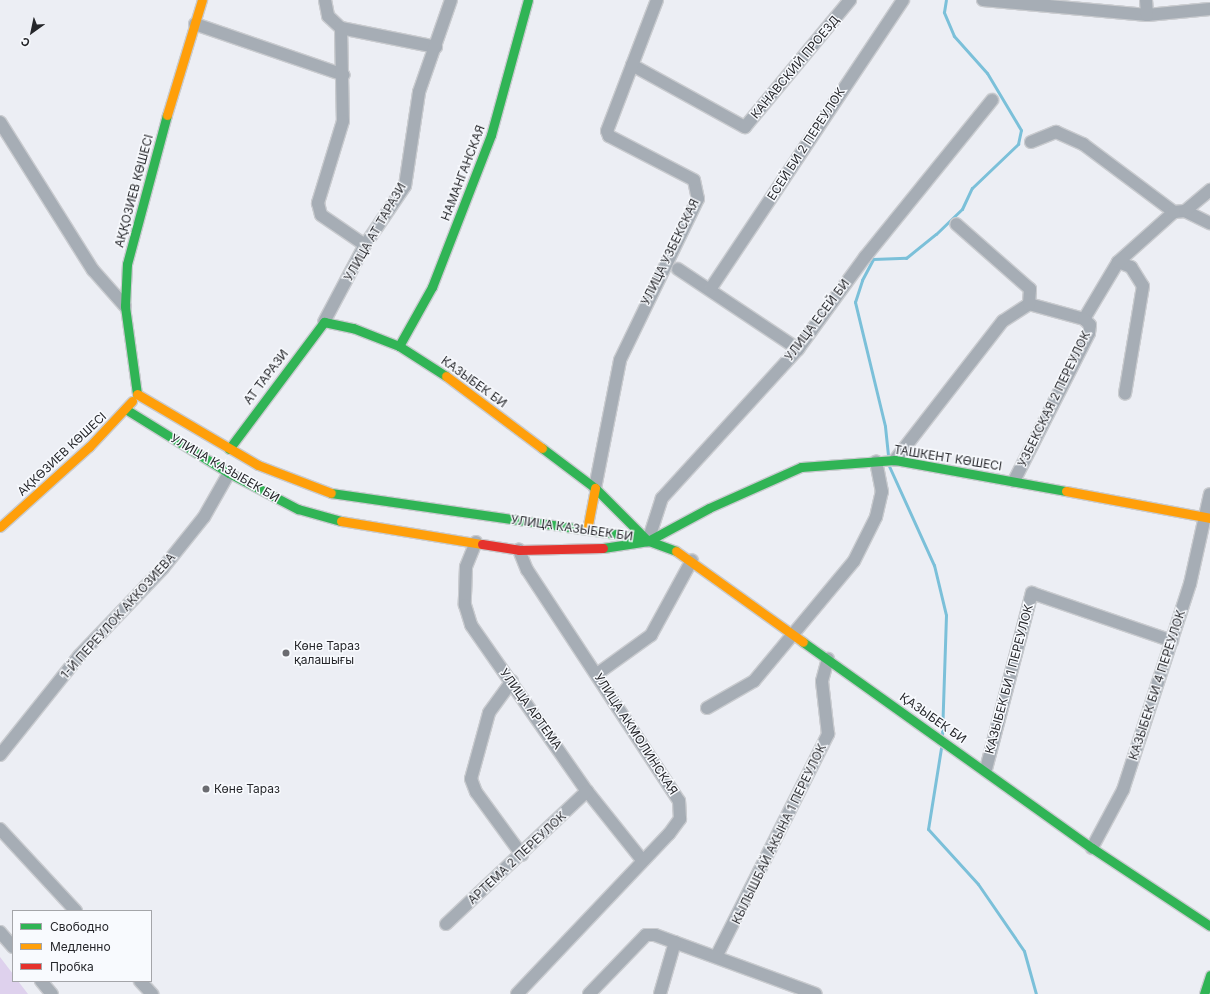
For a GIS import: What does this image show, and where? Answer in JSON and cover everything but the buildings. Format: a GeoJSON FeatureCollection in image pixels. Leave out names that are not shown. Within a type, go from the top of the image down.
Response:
{"type":"FeatureCollection","features":[{"type":"Feature","properties":{"kind":"main road","name":"АҚҚОЗИЕВ КӨШЕСІ"},"geometry":{"type":"LineString","coordinates":[[137,394],[125,306],[127,264],[144,192],[202,0]]}},
{"type":"Feature","properties":{"kind":"main road","name":"НАМАНГАНСКАЯ"},"geometry":{"type":"LineString","coordinates":[[399,346],[432,287],[491,135],[511,52],[528,0]]}},
{"type":"Feature","properties":{"kind":"main road","name":"КАЗЫБЕК БИ"},"geometry":{"type":"LineString","coordinates":[[324,322],[353,328],[399,346],[441,372],[596,488],[648,541]]}},
{"type":"Feature","properties":{"kind":"main road","name":"АТ ТАРАЗИ"},"geometry":{"type":"LineString","coordinates":[[229,449],[324,322]]}},
{"type":"Feature","properties":{"kind":"main road","name":"АҚКӨЗИЕВ КӨШЕСІ"},"geometry":{"type":"LineString","coordinates":[[0,528],[127,410],[137,394]]}},
{"type":"Feature","properties":{"kind":"main road","name":"УЛИЦА КАЗЫБЕК БИ"},"geometry":{"type":"LineString","coordinates":[[137,394],[229,449],[317,490],[372,508],[587,530],[648,541]]}},
{"type":"Feature","properties":{"kind":"main road","name":"УЛИЦА КАЗЫБЕК БИ"},"geometry":{"type":"LineString","coordinates":[[127,410],[229,473],[298,509],[369,526],[519,550],[584,551],[648,541]]}},
{"type":"Feature","properties":{"kind":"main road","name":"ТАШКЕНТ КӨШЕСІ"},"geometry":{"type":"LineString","coordinates":[[648,541],[709,508],[801,467],[895,460],[1209,517]]}},
{"type":"Feature","properties":{"kind":"main road"},"geometry":{"type":"LineString","coordinates":[[587,530],[596,488]]}},
{"type":"Feature","properties":{"kind":"main road"},"geometry":{"type":"LineString","coordinates":[[369,526],[372,508]]}},
{"type":"Feature","properties":{"kind":"main road","name":"ҚАЗЫБЕК БИ"},"geometry":{"type":"LineString","coordinates":[[648,541],[692,560],[795,636],[986,769],[1092,848],[1210,926]]}},
{"type":"Feature","properties":{"kind":"main road"},"geometry":{"type":"LineString","coordinates":[[1204,994],[1210,975]]}},
{"type":"Feature","properties":{"kind":"street"},"geometry":{"type":"LineString","coordinates":[[325,0],[328,16],[341,28],[436,47]]}},
{"type":"Feature","properties":{"kind":"street","name":"УЛИЦА АТ ТАРАЗИ"},"geometry":{"type":"LineString","coordinates":[[324,322],[364,245],[405,186],[419,92],[436,47],[451,0]]}},
{"type":"Feature","properties":{"kind":"street","name":"КАНАВСКИЙ ПРОЕЗД"},"geometry":{"type":"LineString","coordinates":[[632,65],[745,127],[850,0]]}},
{"type":"Feature","properties":{"kind":"street","name":"ЕСЕЙ БИ 2 ПЕРЕУЛОК"},"geometry":{"type":"LineString","coordinates":[[711,288],[903,0]]}},
{"type":"Feature","properties":{"kind":"street"},"geometry":{"type":"LineString","coordinates":[[983,0],[1147,15],[1210,9]]}},
{"type":"Feature","properties":{"kind":"street"},"geometry":{"type":"LineString","coordinates":[[1146,0],[1147,15]]}},
{"type":"Feature","properties":{"kind":"street","name":"УЛИЦА УЗБЕКСКАЯ"},"geometry":{"type":"LineString","coordinates":[[596,488],[620,360],[698,199],[694,180],[609,136],[607,126],[632,65],[655,1]]}},
{"type":"Feature","properties":{"kind":"street"},"geometry":{"type":"LineString","coordinates":[[195,24],[344,75]]}},
{"type":"Feature","properties":{"kind":"street"},"geometry":{"type":"LineString","coordinates":[[341,28],[344,75],[343,121],[318,203],[321,215],[364,245]]}},
{"type":"Feature","properties":{"kind":"street","name":"УЛИЦА ЕСЕЙ БИ"},"geometry":{"type":"LineString","coordinates":[[648,541],[662,498],[798,349],[865,257],[992,100]]}},
{"type":"Feature","properties":{"kind":"street"},"geometry":{"type":"LineString","coordinates":[[0,122],[93,270],[125,306]]}},
{"type":"Feature","properties":{"kind":"street"},"geometry":{"type":"LineString","coordinates":[[1032,142],[1056,132],[1083,144],[1180,212],[1210,223]]}},
{"type":"Feature","properties":{"kind":"street"},"geometry":{"type":"LineString","coordinates":[[895,460],[1003,321],[1029,304],[1084,319],[1118,262],[1210,190]]}},
{"type":"Feature","properties":{"kind":"street"},"geometry":{"type":"LineString","coordinates":[[956,224],[1030,289],[1029,304]]}},
{"type":"Feature","properties":{"kind":"street"},"geometry":{"type":"LineString","coordinates":[[1118,262],[1131,267],[1143,286],[1125,393]]}},
{"type":"Feature","properties":{"kind":"street"},"geometry":{"type":"LineString","coordinates":[[678,269],[711,288],[798,349]]}},
{"type":"Feature","properties":{"kind":"street","name":"УЗБЕКСКАЯ 2 ПЕРЕУЛОК"},"geometry":{"type":"LineString","coordinates":[[1014,481],[1089,333],[1090,325],[1084,319]]}},
{"type":"Feature","properties":{"kind":"street"},"geometry":{"type":"LineString","coordinates":[[707,708],[754,681],[795,636],[854,561],[876,517],[882,492],[876,462]]}},
{"type":"Feature","properties":{"kind":"street","name":"1-Й ПЕРЕУЛОК АККОЗИЕВА"},"geometry":{"type":"LineString","coordinates":[[0,755],[79,656],[163,568],[204,517],[229,473]]}},
{"type":"Feature","properties":{"kind":"street"},"geometry":{"type":"LineString","coordinates":[[1209,517],[1210,494]]}},
{"type":"Feature","properties":{"kind":"street","name":"КАЗЫБЕК БИ 4 ПЕРЕУЛОК"},"geometry":{"type":"LineString","coordinates":[[1092,848],[1123,790],[1172,641],[1209,517]]}},
{"type":"Feature","properties":{"kind":"street","name":"УЛИЦА АРТЕМА"},"geometry":{"type":"LineString","coordinates":[[476,542],[466,567],[465,605],[479,638],[512,681],[587,791],[642,860]]}},
{"type":"Feature","properties":{"kind":"street","name":"УЛИЦА АКМОЛИНСКАЯ"},"geometry":{"type":"LineString","coordinates":[[517,994],[642,860],[670,834],[680,819],[679,801],[597,674],[527,570],[519,550]]}},
{"type":"Feature","properties":{"kind":"street"},"geometry":{"type":"LineString","coordinates":[[597,674],[651,635],[692,560]]}},
{"type":"Feature","properties":{"kind":"street","name":"КАЗЫБЕК БИ 1 ПЕРЕУЛОК"},"geometry":{"type":"LineString","coordinates":[[986,769],[1032,593],[1172,641]]}},
{"type":"Feature","properties":{"kind":"street","name":"КЫЛЫШБАЙ АКЫНА 1 ПЕРЕУЛОК"},"geometry":{"type":"LineString","coordinates":[[716,957],[745,906],[828,734],[822,681],[828,659]]}},
{"type":"Feature","properties":{"kind":"street"},"geometry":{"type":"LineString","coordinates":[[512,681],[489,713],[471,778],[476,792],[522,855]]}},
{"type":"Feature","properties":{"kind":"street","name":"АРТЕМА 2 ПЕРЕУЛОК"},"geometry":{"type":"LineString","coordinates":[[446,924],[522,855],[587,791]]}},
{"type":"Feature","properties":{"kind":"street"},"geometry":{"type":"LineString","coordinates":[[0,829],[75,910]]}},
{"type":"Feature","properties":{"kind":"street"},"geometry":{"type":"LineString","coordinates":[[0,932],[12,946]]}},
{"type":"Feature","properties":{"kind":"street"},"geometry":{"type":"LineString","coordinates":[[589,994],[646,935],[655,935],[716,957],[799,991],[816,994]]}},
{"type":"Feature","properties":{"kind":"street"},"geometry":{"type":"LineString","coordinates":[[660,994],[675,942]]}},
{"type":"Feature","properties":{"kind":"street"},"geometry":{"type":"LineString","coordinates":[[42,982],[52,994]]}},
{"type":"Feature","properties":{"kind":"street"},"geometry":{"type":"LineString","coordinates":[[141,982],[152,994]]}},
{"type":"Feature","properties":{"kind":"shaded area"},"geometry":{"type":"Polygon","coordinates":[[[0,957],[12,973],[12,982],[19,982],[28,994],[0,994],[0,957]]]}},
{"type":"Feature","properties":{"kind":"waterway"},"geometry":{"type":"LineString","coordinates":[[888,455],[885,426],[855,302],[862,280],[873,259],[906,258],[936,234],[962,209],[972,188],[1018,144],[1021,130],[987,73],[954,36],[944,12],[946,0]]}},
{"type":"Feature","properties":{"kind":"waterway"},"geometry":{"type":"LineString","coordinates":[[889,466],[934,565],[946,615],[942,735]]}},
{"type":"Feature","properties":{"kind":"waterway"},"geometry":{"type":"LineString","coordinates":[[941,748],[928,829],[978,884],[1024,951],[1036,994]]}},
{"type":"Feature","properties":{"kind":"traffic: fast"},"geometry":{"type":"LineString","coordinates":[[399,346],[432,287],[491,135],[528,0]]}},
{"type":"Feature","properties":{"kind":"traffic: fast"},"geometry":{"type":"LineString","coordinates":[[137,394],[125,306],[127,264],[167,115]]}},
{"type":"Feature","properties":{"kind":"traffic: fast"},"geometry":{"type":"LineString","coordinates":[[229,449],[324,322],[353,328],[399,346],[446,376]]}},
{"type":"Feature","properties":{"kind":"traffic: fast"},"geometry":{"type":"LineString","coordinates":[[127,410],[229,473],[298,509],[341,521]]}},
{"type":"Feature","properties":{"kind":"traffic: fast"},"geometry":{"type":"LineString","coordinates":[[542,448],[595,488],[647,540]]}},
{"type":"Feature","properties":{"kind":"traffic: fast"},"geometry":{"type":"LineString","coordinates":[[603,548],[648,541],[709,508],[801,467],[895,460],[1066,491]]}},
{"type":"Feature","properties":{"kind":"traffic: fast"},"geometry":{"type":"LineString","coordinates":[[331,493],[638,537],[676,551]]}},
{"type":"Feature","properties":{"kind":"traffic: fast"},"geometry":{"type":"LineString","coordinates":[[803,642],[1092,848],[1210,926]]}},
{"type":"Feature","properties":{"kind":"traffic: fast"},"geometry":{"type":"LineString","coordinates":[[1204,994],[1210,975]]}},
{"type":"Feature","properties":{"kind":"traffic: slow"},"geometry":{"type":"LineString","coordinates":[[167,115],[202,0]]}},
{"type":"Feature","properties":{"kind":"traffic: slow"},"geometry":{"type":"LineString","coordinates":[[446,376],[542,448]]}},
{"type":"Feature","properties":{"kind":"traffic: slow"},"geometry":{"type":"LineString","coordinates":[[137,394],[258,465],[331,493]]}},
{"type":"Feature","properties":{"kind":"traffic: slow"},"geometry":{"type":"LineString","coordinates":[[0,527],[89,447],[132,401]]}},
{"type":"Feature","properties":{"kind":"traffic: slow"},"geometry":{"type":"LineString","coordinates":[[587,530],[595,488]]}},
{"type":"Feature","properties":{"kind":"traffic: slow"},"geometry":{"type":"LineString","coordinates":[[1066,491],[1210,518]]}},
{"type":"Feature","properties":{"kind":"traffic: slow"},"geometry":{"type":"LineString","coordinates":[[341,521],[482,544]]}},
{"type":"Feature","properties":{"kind":"traffic: slow"},"geometry":{"type":"LineString","coordinates":[[676,551],[803,642]]}},
{"type":"Feature","properties":{"kind":"traffic: jam"},"geometry":{"type":"LineString","coordinates":[[482,544],[519,550],[603,548]]}},
{"type":"Feature","properties":{"kind":"place","name":"Көне Тараз қалашығы"},"geometry":{"type":"Point","coordinates":[286,653]}},
{"type":"Feature","properties":{"kind":"place","name":"Көне Тараз"},"geometry":{"type":"Point","coordinates":[206,789]}}]}
